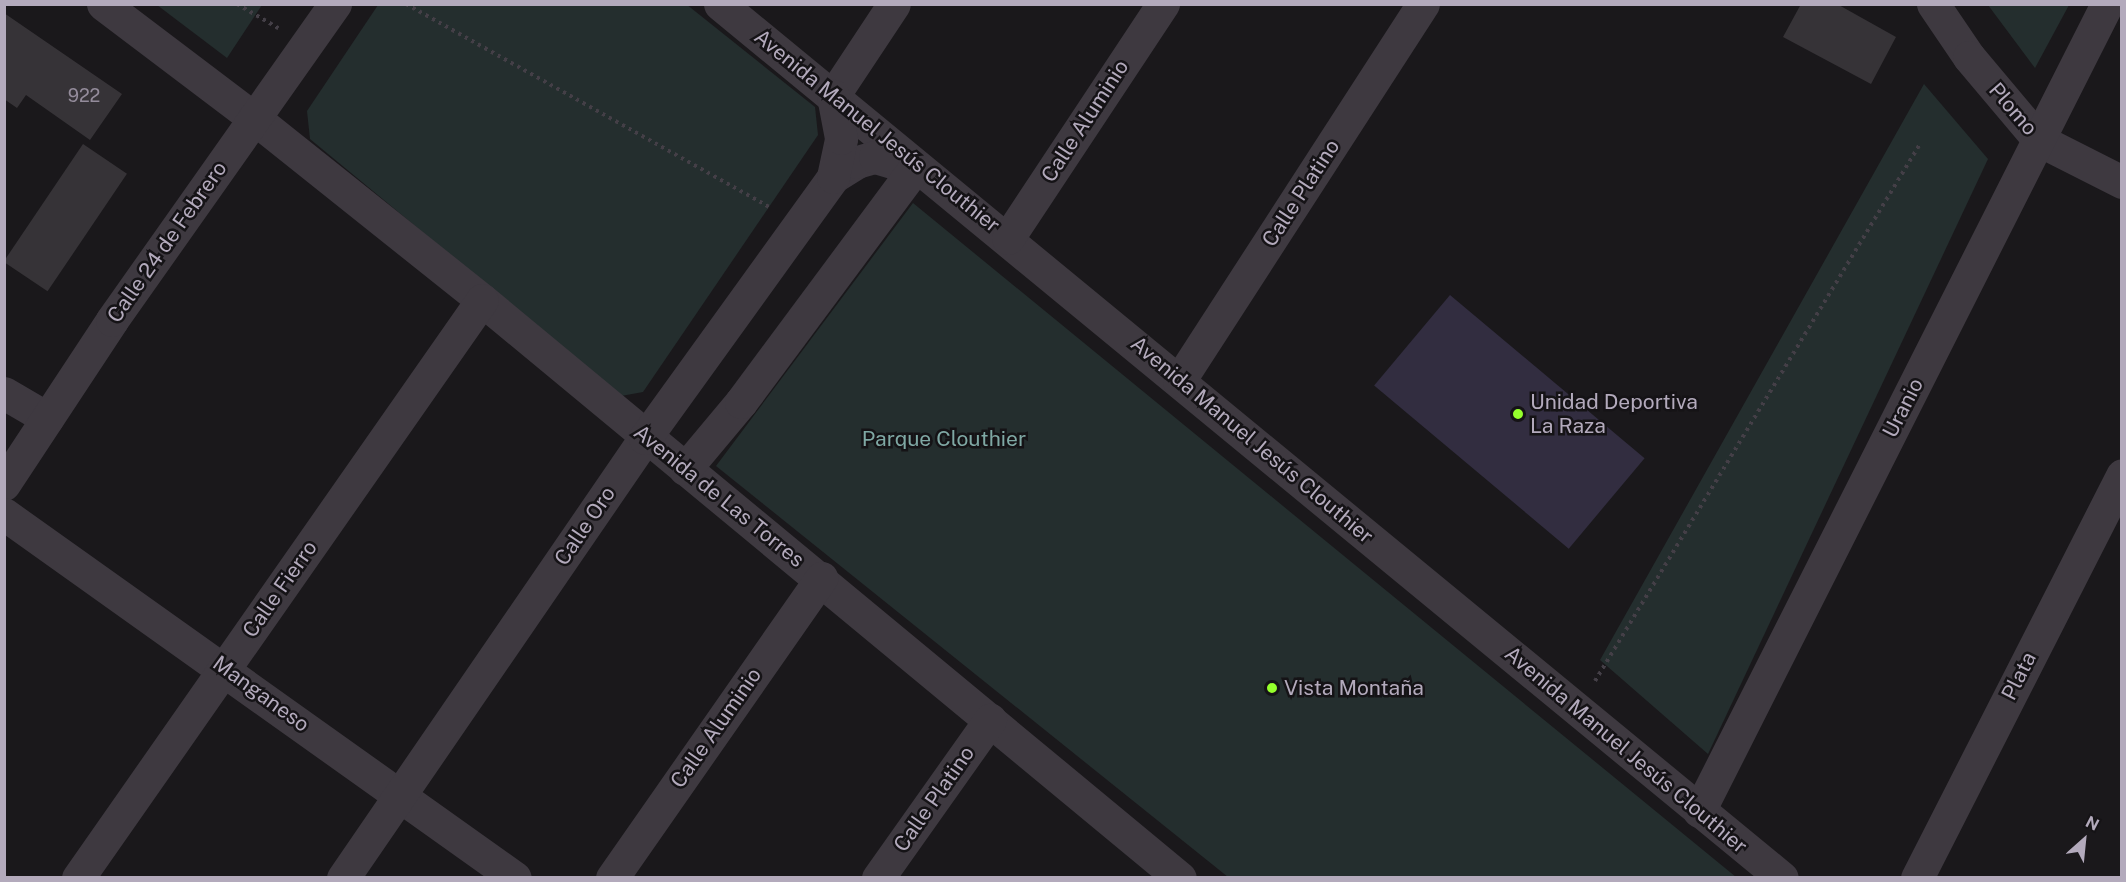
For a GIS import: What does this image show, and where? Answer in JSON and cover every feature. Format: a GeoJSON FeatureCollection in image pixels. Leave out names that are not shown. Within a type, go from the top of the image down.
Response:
{"type":"FeatureCollection","features":[{"type":"Feature","properties":{"kind":"street","name":"Avenida de Las Torres"},"geometry":{"type":"LineString","coordinates":[[103,4],[254,118],[482,300],[645,438],[821,578],[990,720],[1164,872]]}},
{"type":"Feature","properties":{"kind":"street","name":"Calle 24 de Febrero"},"geometry":{"type":"LineString","coordinates":[[4,484],[254,118],[336,4]]}},
{"type":"Feature","properties":{"kind":"street","name":"Avenida Manuel Jesús Clouthier"},"geometry":{"type":"LineString","coordinates":[[720,4],[925,174],[1008,238],[1782,878]]}},
{"type":"Feature","properties":{"kind":"street"},"geometry":{"type":"LineString","coordinates":[[832,177],[841,138],[833,96],[894,4]]}},
{"type":"Feature","properties":{"kind":"street","name":"Calle Aluminio"},"geometry":{"type":"LineString","coordinates":[[1008,238],[1163,4]]}},
{"type":"Feature","properties":{"kind":"street","name":"Calle Platino"},"geometry":{"type":"LineString","coordinates":[[1179,381],[1424,4]]}},
{"type":"Feature","properties":{"kind":"street","name":"Plomo"},"geometry":{"type":"LineString","coordinates":[[1933,4],[1969,57],[2039,140],[2121,182]]}},
{"type":"Feature","properties":{"kind":"street","name":"Uranio"},"geometry":{"type":"LineString","coordinates":[[1699,811],[2107,4]]}},
{"type":"Feature","properties":{"kind":"street"},"geometry":{"type":"LineString","coordinates":[[685,470],[925,174],[875,158],[857,162],[832,177]]}},
{"type":"Feature","properties":{"kind":"street","name":"Calle Oro"},"geometry":{"type":"LineString","coordinates":[[343,878],[645,438],[832,177]]}},
{"type":"Feature","properties":{"kind":"street","name":"Calle Fierro"},"geometry":{"type":"LineString","coordinates":[[78,878],[482,300]]}},
{"type":"Feature","properties":{"kind":"street"},"geometry":{"type":"LineString","coordinates":[[4,393],[47,418]]}},
{"type":"Feature","properties":{"kind":"street","name":"Plata"},"geometry":{"type":"LineString","coordinates":[[1917,878],[2121,475]]}},
{"type":"Feature","properties":{"kind":"street","name":"Manganeso"},"geometry":{"type":"LineString","coordinates":[[4,514],[224,668],[515,878]]}},
{"type":"Feature","properties":{"kind":"street","name":"Calle Aluminio"},"geometry":{"type":"LineString","coordinates":[[612,878],[821,578]]}},
{"type":"Feature","properties":{"kind":"street","name":"Calle Platino"},"geometry":{"type":"LineString","coordinates":[[878,878],[990,720]]}},
{"type":"Feature","properties":{"kind":"path"},"geometry":{"type":"LineString","coordinates":[[237,4],[307,44]]}},
{"type":"Feature","properties":{"kind":"path"},"geometry":{"type":"LineString","coordinates":[[406,4],[800,224]]}},
{"type":"Feature","properties":{"kind":"path"},"geometry":{"type":"LineString","coordinates":[[1578,710],[1920,144]]}},
{"type":"Feature","properties":{"kind":"green space"},"geometry":{"type":"Polygon","coordinates":[[[686,4],[815,107],[818,135],[643,392],[621,396],[310,139],[307,111],[378,5],[686,4]]]}},
{"type":"Feature","properties":{"kind":"green space"},"geometry":{"type":"Polygon","coordinates":[[[157,5],[262,5],[227,58],[157,5]]]}},
{"type":"Feature","properties":{"kind":"green space"},"geometry":{"type":"Polygon","coordinates":[[[1988,5],[2069,5],[2035,68],[1988,5]]]}},
{"type":"Feature","properties":{"kind":"green space"},"geometry":{"type":"Polygon","coordinates":[[[1924,84],[1988,159],[1708,754],[1600,660],[1924,84]]]}},
{"type":"Feature","properties":{"kind":"green space","name":"Parque Clouthier"},"geometry":{"type":"Polygon","coordinates":[[[913,203],[1736,877],[1228,877],[716,466],[913,203]]]}},
{"type":"Feature","properties":{"kind":"shaded area"},"geometry":{"type":"Polygon","coordinates":[[[1450,295],[1645,458],[1569,549],[1374,385],[1450,295]]]}},
{"type":"Feature","properties":{"kind":"building"},"geometry":{"type":"Polygon","coordinates":[[[1801,4],[1837,4],[1896,37],[1871,84],[1783,37],[1801,4]]]}},
{"type":"Feature","properties":{"kind":"building"},"geometry":{"type":"Polygon","coordinates":[[[4,13],[122,94],[90,140],[26,95],[17,108],[4,99],[4,13]]]}},
{"type":"Feature","properties":{"kind":"building"},"geometry":{"type":"Polygon","coordinates":[[[83,144],[127,174],[48,291],[4,261],[83,144]]]}},
{"type":"Feature","properties":{"kind":"place","name":"Unidad Deportiva La Raza"},"geometry":{"type":"Point","coordinates":[1518,414]}},
{"type":"Feature","properties":{"kind":"place","name":"Vista Montaña"},"geometry":{"type":"Point","coordinates":[1272,688]}}]}
